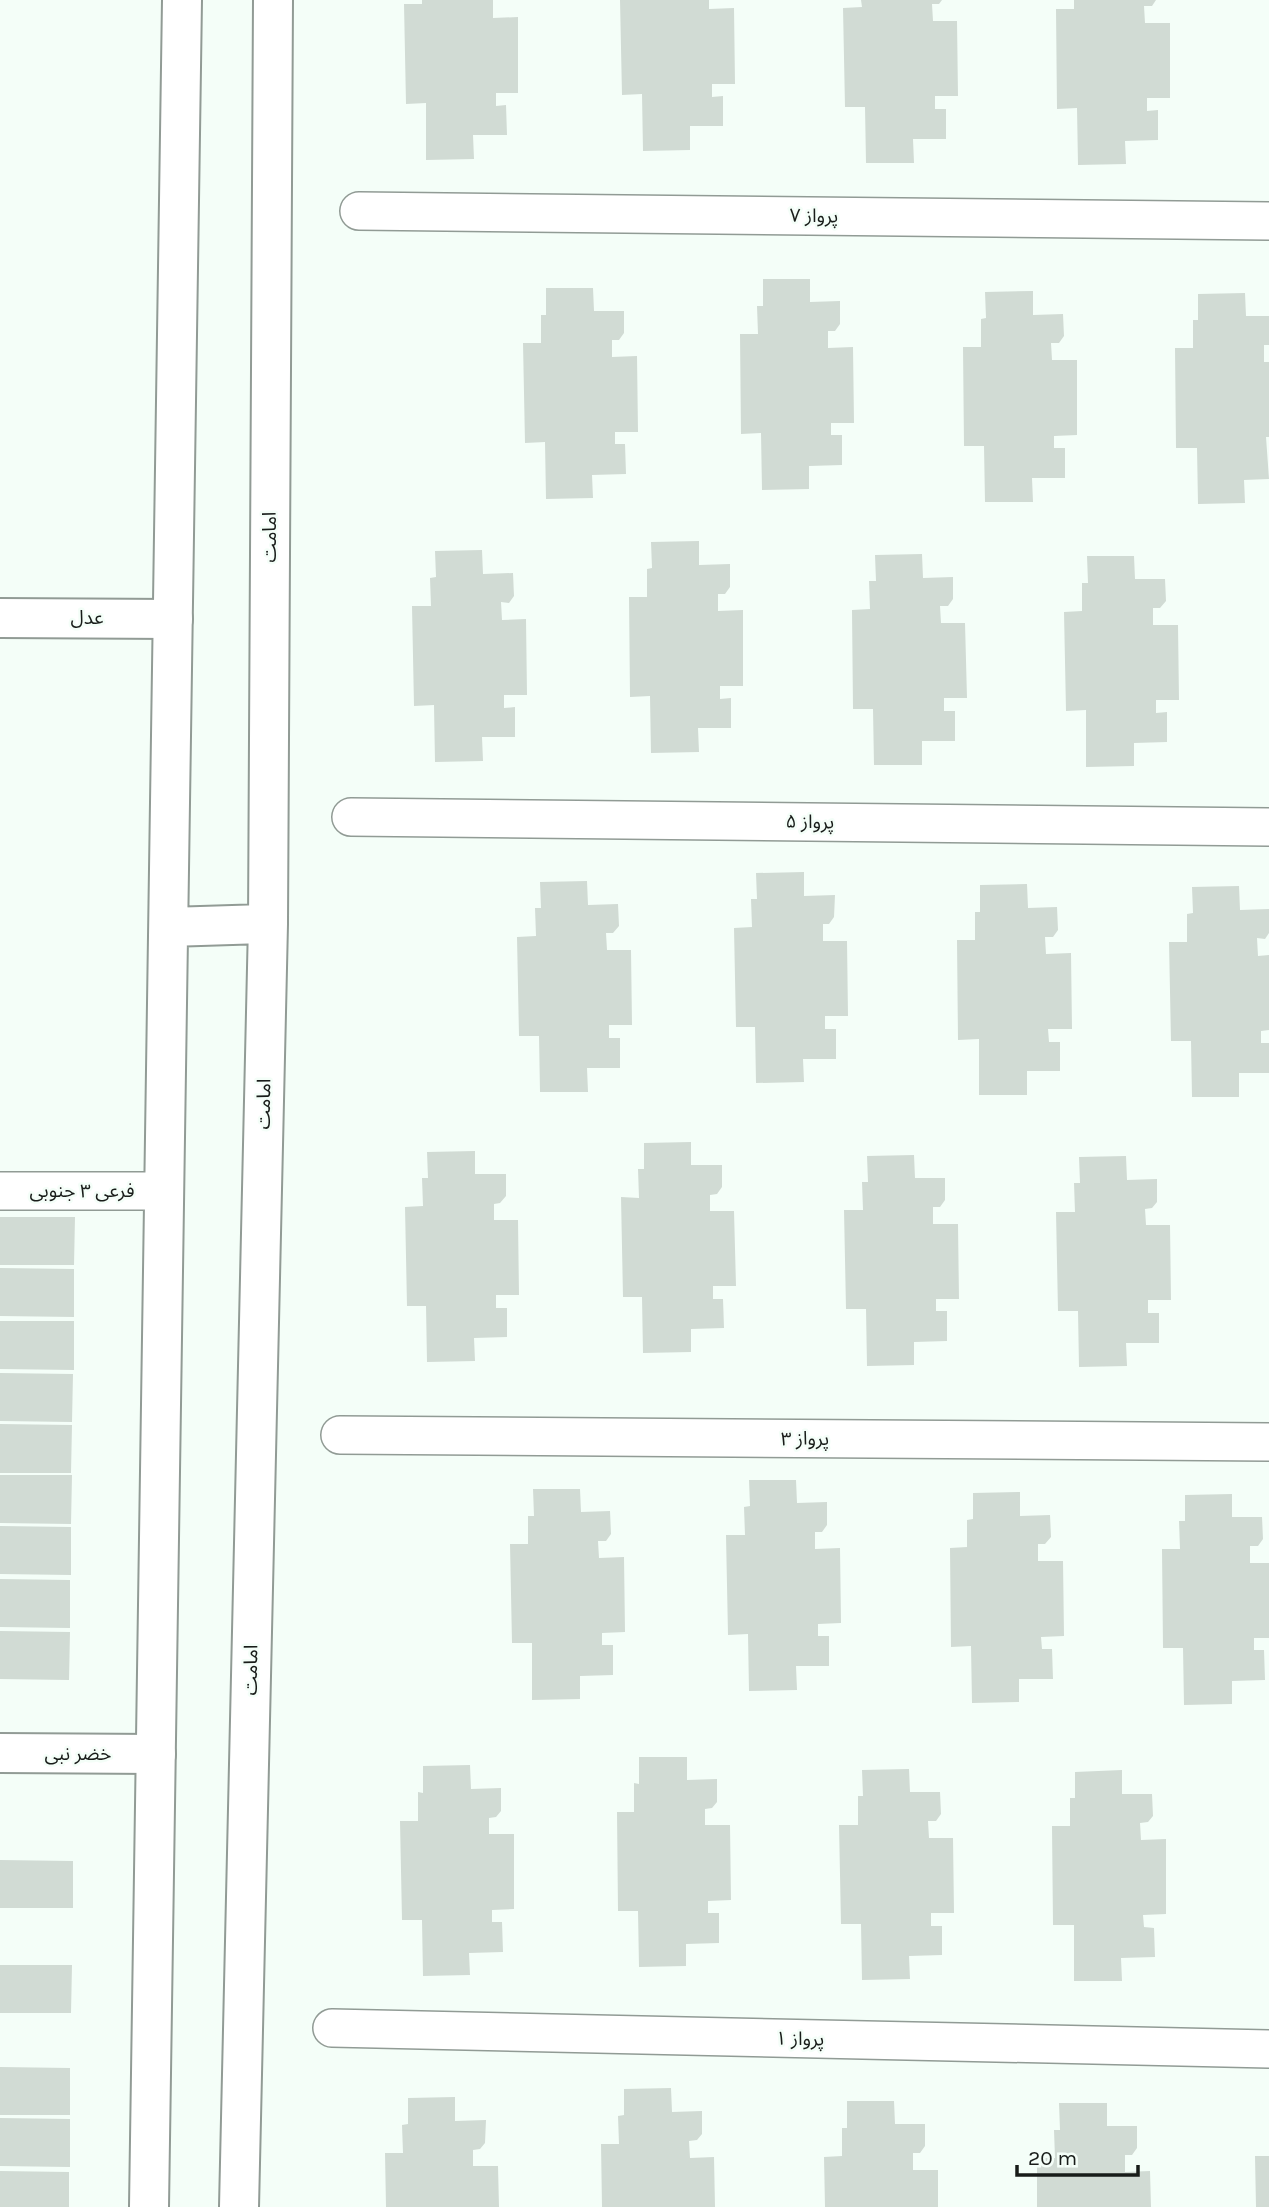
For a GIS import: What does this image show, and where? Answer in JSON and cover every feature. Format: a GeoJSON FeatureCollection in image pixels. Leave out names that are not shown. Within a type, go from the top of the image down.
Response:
{"type":"FeatureCollection","features":[{"type":"Feature","properties":{"kind":"main road"},"geometry":{"type":"LineString","coordinates":[[149,2207],[182,0]]}},
{"type":"Feature","properties":{"kind":"main road","name":"امامت"},"geometry":{"type":"LineString","coordinates":[[239,2207],[268,924],[273,0]]}},
{"type":"Feature","properties":{"kind":"main road","name":"عدل"},"geometry":{"type":"LineString","coordinates":[[0,618],[173,619]]}},
{"type":"Feature","properties":{"kind":"main road"},"geometry":{"type":"LineString","coordinates":[[169,927],[268,924]]}},
{"type":"Feature","properties":{"kind":"main road","name":"خضر نبی"},"geometry":{"type":"LineString","coordinates":[[0,1753],[156,1754]]}},
{"type":"Feature","properties":{"kind":"street","name":"پرواز ۷"},"geometry":{"type":"LineString","coordinates":[[359,211],[1269,221]]}},
{"type":"Feature","properties":{"kind":"street","name":"پرواز ۵"},"geometry":{"type":"LineString","coordinates":[[351,817],[1269,827]]}},
{"type":"Feature","properties":{"kind":"street","name":"فرعی ۳ جنوبی"},"geometry":{"type":"LineString","coordinates":[[0,1191],[164,1191]]}},
{"type":"Feature","properties":{"kind":"street","name":"پرواز ۳"},"geometry":{"type":"LineString","coordinates":[[340,1435],[1269,1443]]}},
{"type":"Feature","properties":{"kind":"street","name":"پرواز ۱"},"geometry":{"type":"LineString","coordinates":[[332,2028],[1269,2049]]}},
{"type":"Feature","properties":{"kind":"building"},"geometry":{"type":"Polygon","coordinates":[[[422,0],[493,0],[493,18],[518,17],[518,93],[496,93],[496,106],[506,105],[507,135],[473,135],[474,159],[426,160],[426,103],[406,104],[404,4],[422,4],[422,0]]]}},
{"type":"Feature","properties":{"kind":"building"},"geometry":{"type":"Polygon","coordinates":[[[620,0],[709,0],[709,9],[734,8],[735,84],[712,84],[712,97],[723,96],[723,126],[690,126],[690,150],[643,151],[642,94],[622,95],[620,0]]]}},
{"type":"Feature","properties":{"kind":"building"},"geometry":{"type":"Polygon","coordinates":[[[861,0],[942,0],[939,4],[932,4],[933,21],[957,21],[958,96],[935,96],[935,109],[946,109],[946,139],[913,139],[914,163],[866,163],[865,107],[845,107],[843,8],[862,7],[861,0]]]}},
{"type":"Feature","properties":{"kind":"building"},"geometry":{"type":"Polygon","coordinates":[[[1074,0],[1156,0],[1152,6],[1144,6],[1145,23],[1170,23],[1170,98],[1147,98],[1147,111],[1158,110],[1158,140],[1125,141],[1126,164],[1078,165],[1077,108],[1057,109],[1056,9],[1074,9],[1074,0]]]}},
{"type":"Feature","properties":{"kind":"building"},"geometry":{"type":"Polygon","coordinates":[[[763,279],[810,279],[810,302],[840,301],[840,324],[835,331],[828,331],[828,348],[853,347],[854,423],[831,423],[831,435],[842,435],[842,465],[809,466],[809,489],[762,490],[761,433],[741,434],[740,334],[758,334],[757,306],[763,306],[763,279]]]}},
{"type":"Feature","properties":{"kind":"building"},"geometry":{"type":"Polygon","coordinates":[[[546,288],[593,288],[594,311],[624,311],[624,333],[619,340],[612,340],[612,357],[637,356],[638,432],[615,432],[615,444],[625,444],[626,474],[592,475],[593,498],[546,499],[545,442],[525,443],[523,343],[541,343],[541,315],[546,315],[546,288]]]}},
{"type":"Feature","properties":{"kind":"building"},"geometry":{"type":"Polygon","coordinates":[[[1033,291],[1033,315],[1063,314],[1064,336],[1059,343],[1051,343],[1052,360],[1077,360],[1077,435],[1054,436],[1054,448],[1065,448],[1065,478],[1032,478],[1033,502],[985,502],[984,446],[964,446],[963,347],[981,347],[981,319],[986,318],[985,292],[1033,291]]]}},
{"type":"Feature","properties":{"kind":"building"},"geometry":{"type":"Polygon","coordinates":[[[1245,293],[1246,316],[1269,316],[1269,345],[1264,345],[1264,362],[1269,362],[1269,437],[1266,437],[1269,479],[1244,480],[1245,503],[1198,504],[1197,448],[1176,448],[1175,348],[1193,348],[1193,320],[1198,320],[1198,294],[1245,293]]]}},
{"type":"Feature","properties":{"kind":"building"},"geometry":{"type":"Polygon","coordinates":[[[699,541],[699,565],[730,564],[730,587],[725,594],[718,594],[718,611],[743,610],[743,686],[720,686],[720,699],[731,698],[731,728],[698,728],[699,752],[651,753],[650,696],[630,697],[629,597],[647,597],[647,569],[652,568],[651,542],[699,541]]]}},
{"type":"Feature","properties":{"kind":"building"},"geometry":{"type":"Polygon","coordinates":[[[482,550],[483,574],[513,573],[514,596],[509,603],[501,602],[502,620],[526,619],[527,695],[504,695],[504,708],[515,707],[515,737],[482,737],[483,761],[435,762],[434,705],[414,706],[412,606],[431,606],[430,578],[436,577],[435,551],[482,550]]]}},
{"type":"Feature","properties":{"kind":"building"},"geometry":{"type":"Polygon","coordinates":[[[922,554],[923,578],[953,577],[953,599],[948,606],[940,606],[941,623],[965,623],[967,698],[944,698],[944,711],[955,711],[955,741],[922,741],[922,765],[874,765],[873,709],[853,709],[852,610],[870,609],[869,581],[876,581],[875,555],[922,554]]]}},
{"type":"Feature","properties":{"kind":"building"},"geometry":{"type":"Polygon","coordinates":[[[1087,556],[1134,556],[1135,579],[1165,579],[1166,601],[1160,608],[1153,608],[1153,625],[1178,625],[1179,700],[1156,700],[1156,713],[1167,712],[1167,742],[1134,743],[1134,766],[1086,767],[1086,710],[1066,711],[1064,612],[1082,611],[1082,583],[1088,583],[1087,556]]]}},
{"type":"Feature","properties":{"kind":"building"},"geometry":{"type":"Polygon","coordinates":[[[804,872],[804,896],[835,895],[834,917],[829,924],[823,924],[823,941],[847,941],[848,1016],[825,1016],[825,1029],[836,1029],[836,1059],[803,1059],[804,1082],[756,1083],[755,1027],[736,1027],[734,928],[752,927],[751,899],[757,899],[756,873],[804,872]]]}},
{"type":"Feature","properties":{"kind":"building"},"geometry":{"type":"Polygon","coordinates":[[[587,881],[588,905],[618,904],[619,926],[613,933],[606,933],[607,950],[631,950],[632,1025],[609,1025],[609,1038],[620,1038],[620,1068],[587,1068],[588,1092],[540,1092],[539,1036],[519,1036],[517,937],[536,936],[535,908],[541,908],[540,882],[587,881]]]}},
{"type":"Feature","properties":{"kind":"building"},"geometry":{"type":"Polygon","coordinates":[[[1027,884],[1028,908],[1057,907],[1058,930],[1053,937],[1045,937],[1046,954],[1071,953],[1072,1029],[1048,1029],[1049,1042],[1060,1042],[1060,1071],[1027,1071],[1027,1095],[979,1095],[979,1039],[958,1040],[957,940],[975,940],[975,912],[980,912],[980,885],[1027,884]]]}},
{"type":"Feature","properties":{"kind":"building"},"geometry":{"type":"Polygon","coordinates":[[[1239,886],[1240,910],[1269,909],[1269,933],[1265,939],[1257,938],[1258,956],[1269,955],[1269,1030],[1261,1031],[1261,1043],[1269,1043],[1269,1073],[1239,1073],[1239,1097],[1192,1097],[1191,1041],[1171,1041],[1169,942],[1187,942],[1187,914],[1193,913],[1192,887],[1239,886]]]}},
{"type":"Feature","properties":{"kind":"building"},"geometry":{"type":"Polygon","coordinates":[[[691,1142],[691,1165],[722,1165],[722,1187],[717,1194],[710,1195],[710,1211],[734,1211],[736,1286],[713,1286],[713,1299],[723,1299],[724,1328],[691,1329],[691,1352],[643,1353],[642,1297],[623,1297],[621,1197],[639,1198],[638,1169],[644,1169],[644,1143],[691,1142]]]}},
{"type":"Feature","properties":{"kind":"building"},"geometry":{"type":"Polygon","coordinates":[[[475,1151],[475,1174],[506,1174],[506,1196],[500,1203],[494,1204],[494,1220],[518,1220],[519,1295],[496,1295],[496,1308],[507,1308],[507,1337],[474,1338],[475,1361],[427,1362],[426,1306],[407,1306],[405,1207],[423,1206],[422,1178],[428,1178],[427,1152],[475,1151]]]}},
{"type":"Feature","properties":{"kind":"building"},"geometry":{"type":"Polygon","coordinates":[[[914,1155],[915,1178],[945,1178],[945,1200],[940,1207],[933,1207],[933,1224],[958,1224],[959,1299],[936,1299],[936,1311],[947,1311],[947,1341],[914,1342],[914,1365],[867,1366],[866,1309],[846,1309],[844,1210],[863,1210],[862,1182],[868,1182],[867,1156],[914,1155]]]}},
{"type":"Feature","properties":{"kind":"building"},"geometry":{"type":"Polygon","coordinates":[[[1126,1156],[1127,1180],[1157,1179],[1157,1202],[1152,1208],[1145,1209],[1146,1225],[1170,1225],[1171,1300],[1148,1300],[1148,1313],[1159,1313],[1159,1343],[1126,1343],[1127,1366],[1079,1367],[1078,1311],[1058,1311],[1056,1212],[1075,1212],[1074,1183],[1080,1183],[1079,1157],[1126,1156]]]}},
{"type":"Feature","properties":{"kind":"building"},"geometry":{"type":"Polygon","coordinates":[[[0,1217],[75,1217],[74,1265],[0,1265],[0,1217]]]}},
{"type":"Feature","properties":{"kind":"building"},"geometry":{"type":"Polygon","coordinates":[[[0,1268],[74,1269],[74,1317],[0,1316],[0,1268]]]}},
{"type":"Feature","properties":{"kind":"building"},"geometry":{"type":"Polygon","coordinates":[[[0,1321],[74,1321],[74,1370],[0,1369],[0,1321]]]}},
{"type":"Feature","properties":{"kind":"building"},"geometry":{"type":"Polygon","coordinates":[[[0,1373],[73,1374],[72,1422],[0,1421],[0,1373]]]}},
{"type":"Feature","properties":{"kind":"building"},"geometry":{"type":"Polygon","coordinates":[[[0,1424],[72,1425],[71,1473],[0,1473],[0,1424]]]}},
{"type":"Feature","properties":{"kind":"building"},"geometry":{"type":"Polygon","coordinates":[[[0,1475],[72,1475],[71,1524],[0,1523],[0,1475]]]}},
{"type":"Feature","properties":{"kind":"building"},"geometry":{"type":"Polygon","coordinates":[[[749,1480],[796,1480],[797,1503],[827,1502],[827,1525],[822,1532],[815,1532],[815,1549],[840,1548],[841,1623],[818,1624],[818,1636],[829,1636],[829,1666],[796,1666],[797,1690],[749,1691],[748,1634],[728,1635],[726,1535],[745,1535],[744,1507],[750,1506],[749,1480]]]}},
{"type":"Feature","properties":{"kind":"building"},"geometry":{"type":"Polygon","coordinates":[[[533,1489],[580,1489],[581,1512],[610,1511],[611,1534],[606,1541],[598,1541],[599,1558],[624,1557],[625,1632],[602,1633],[602,1645],[613,1645],[613,1675],[580,1676],[580,1699],[532,1700],[532,1643],[512,1643],[510,1544],[528,1544],[528,1516],[534,1516],[533,1489]]]}},
{"type":"Feature","properties":{"kind":"building"},"geometry":{"type":"Polygon","coordinates":[[[1020,1492],[1020,1516],[1050,1515],[1051,1537],[1045,1544],[1038,1544],[1038,1561],[1063,1561],[1064,1636],[1041,1637],[1042,1649],[1052,1649],[1053,1679],[1019,1679],[1019,1702],[972,1703],[971,1646],[951,1647],[950,1548],[967,1547],[967,1520],[973,1519],[973,1493],[1020,1492]]]}},
{"type":"Feature","properties":{"kind":"building"},"geometry":{"type":"Polygon","coordinates":[[[1232,1494],[1232,1517],[1262,1517],[1263,1539],[1258,1546],[1250,1546],[1250,1563],[1269,1563],[1269,1638],[1254,1638],[1254,1650],[1264,1650],[1265,1680],[1232,1681],[1232,1704],[1184,1705],[1183,1648],[1163,1648],[1162,1549],[1180,1549],[1179,1521],[1185,1521],[1185,1495],[1232,1494]]]}},
{"type":"Feature","properties":{"kind":"building"},"geometry":{"type":"Polygon","coordinates":[[[0,1526],[71,1527],[71,1575],[0,1574],[0,1526]]]}},
{"type":"Feature","properties":{"kind":"building"},"geometry":{"type":"Polygon","coordinates":[[[0,1579],[70,1580],[70,1628],[0,1627],[0,1579]]]}},
{"type":"Feature","properties":{"kind":"building"},"geometry":{"type":"Polygon","coordinates":[[[0,1631],[70,1632],[69,1680],[0,1679],[0,1631]]]}},
{"type":"Feature","properties":{"kind":"building"},"geometry":{"type":"Polygon","coordinates":[[[639,1757],[687,1757],[687,1780],[717,1779],[717,1802],[712,1808],[705,1809],[705,1825],[730,1825],[731,1900],[708,1901],[708,1913],[719,1913],[719,1943],[686,1944],[686,1966],[639,1967],[638,1911],[618,1911],[617,1812],[634,1812],[634,1783],[639,1784],[639,1757]]]}},
{"type":"Feature","properties":{"kind":"building"},"geometry":{"type":"Polygon","coordinates":[[[470,1765],[471,1789],[501,1788],[501,1811],[496,1817],[489,1818],[489,1834],[514,1834],[514,1909],[492,1910],[492,1922],[502,1922],[503,1952],[469,1953],[470,1975],[423,1976],[422,1920],[402,1920],[400,1821],[418,1821],[418,1792],[423,1793],[423,1766],[470,1765]]]}},
{"type":"Feature","properties":{"kind":"building"},"geometry":{"type":"Polygon","coordinates":[[[909,1769],[910,1792],[940,1792],[941,1814],[936,1821],[928,1821],[929,1838],[953,1838],[954,1913],[931,1913],[931,1926],[942,1926],[942,1955],[909,1956],[910,1979],[862,1980],[861,1924],[841,1924],[839,1825],[858,1825],[858,1796],[863,1796],[862,1770],[909,1769]]]}},
{"type":"Feature","properties":{"kind":"building"},"geometry":{"type":"Polygon","coordinates":[[[1122,1770],[1122,1794],[1152,1794],[1153,1816],[1148,1822],[1140,1823],[1141,1840],[1166,1839],[1166,1914],[1143,1915],[1144,1927],[1154,1928],[1155,1957],[1121,1958],[1122,1981],[1074,1981],[1074,1925],[1053,1925],[1052,1826],[1070,1826],[1070,1798],[1075,1798],[1075,1772],[1122,1770]]]}},
{"type":"Feature","properties":{"kind":"building"},"geometry":{"type":"Polygon","coordinates":[[[0,1860],[73,1861],[73,1908],[0,1908],[0,1860]]]}},
{"type":"Feature","properties":{"kind":"building"},"geometry":{"type":"Polygon","coordinates":[[[0,1965],[72,1965],[71,2013],[0,2013],[0,1965]]]}},
{"type":"Feature","properties":{"kind":"building"},"geometry":{"type":"Polygon","coordinates":[[[0,2067],[70,2068],[70,2115],[0,2115],[0,2067]]]}},
{"type":"Feature","properties":{"kind":"building"},"geometry":{"type":"Polygon","coordinates":[[[671,2088],[672,2112],[702,2111],[702,2134],[697,2140],[689,2141],[690,2158],[714,2157],[715,2207],[602,2207],[601,2144],[619,2144],[618,2116],[624,2115],[624,2089],[671,2088]]]}},
{"type":"Feature","properties":{"kind":"building"},"geometry":{"type":"Polygon","coordinates":[[[455,2097],[455,2121],[486,2120],[485,2143],[480,2149],[473,2150],[473,2166],[498,2166],[499,2207],[386,2207],[385,2153],[403,2153],[402,2125],[408,2124],[408,2098],[455,2097]]]}},
{"type":"Feature","properties":{"kind":"building"},"geometry":{"type":"Polygon","coordinates":[[[847,2101],[894,2101],[895,2124],[925,2124],[925,2146],[920,2153],[913,2153],[913,2170],[938,2170],[938,2207],[825,2207],[824,2157],[842,2156],[842,2128],[847,2128],[847,2101]]]}},
{"type":"Feature","properties":{"kind":"building"},"geometry":{"type":"Polygon","coordinates":[[[1059,2103],[1107,2103],[1107,2126],[1137,2126],[1137,2148],[1132,2155],[1125,2155],[1125,2172],[1150,2171],[1151,2207],[1037,2207],[1037,2158],[1055,2158],[1054,2130],[1060,2130],[1059,2103]]]}},
{"type":"Feature","properties":{"kind":"building"},"geometry":{"type":"Polygon","coordinates":[[[0,2118],[70,2119],[70,2167],[0,2166],[0,2118]]]}},
{"type":"Feature","properties":{"kind":"building"},"geometry":{"type":"Polygon","coordinates":[[[1255,2156],[1269,2156],[1269,2207],[1256,2207],[1255,2156]]]}},
{"type":"Feature","properties":{"kind":"building"},"geometry":{"type":"Polygon","coordinates":[[[0,2171],[69,2172],[69,2207],[0,2207],[0,2171]]]}}]}
